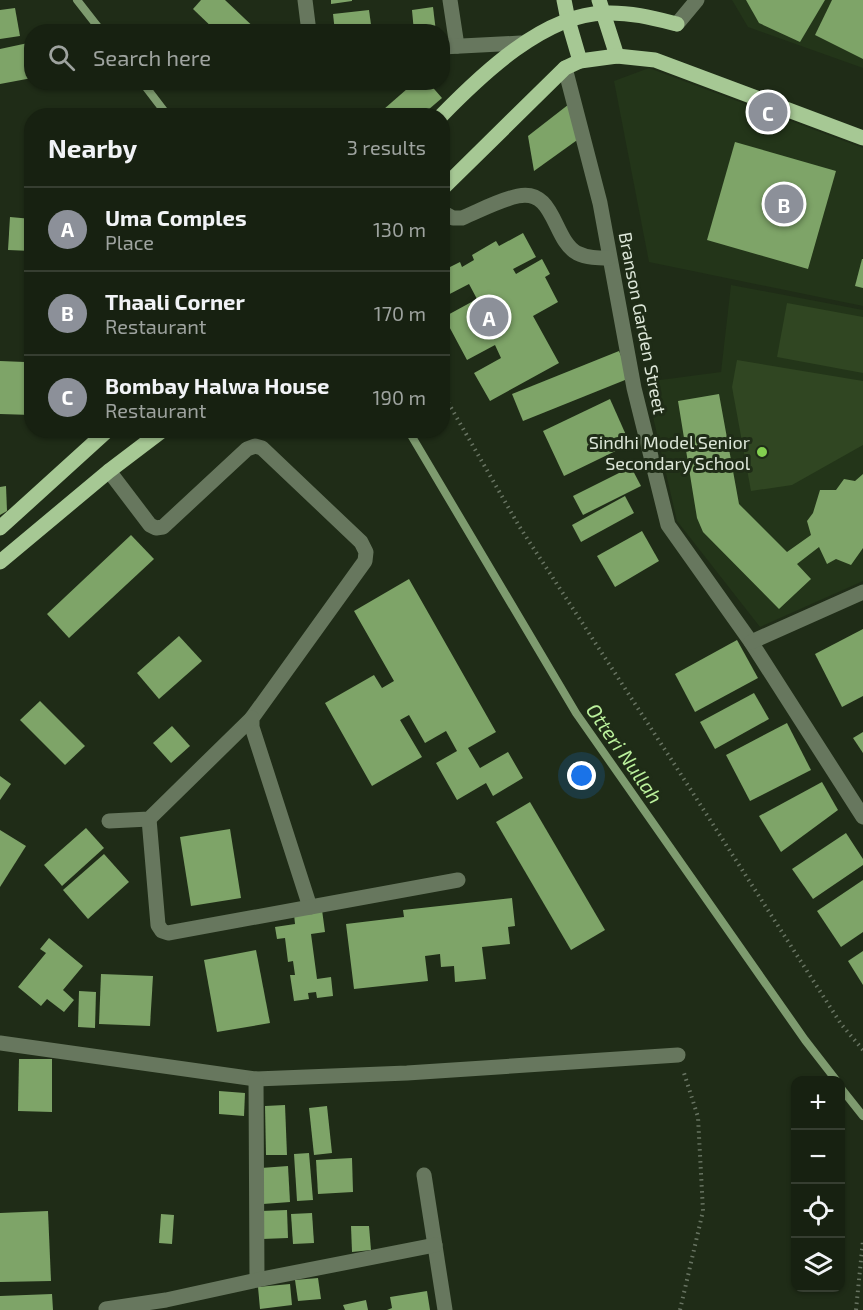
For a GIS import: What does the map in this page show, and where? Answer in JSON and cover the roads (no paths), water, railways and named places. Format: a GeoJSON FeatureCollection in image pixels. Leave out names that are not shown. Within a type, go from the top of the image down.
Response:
{"type":"FeatureCollection","features":[{"type":"Feature","properties":{"kind":"main road"},"geometry":{"type":"LineString","coordinates":[[564,0],[580,61]]}},
{"type":"Feature","properties":{"kind":"main road"},"geometry":{"type":"LineString","coordinates":[[601,6],[617,56]]}},
{"type":"Feature","properties":{"kind":"main road"},"geometry":{"type":"LineString","coordinates":[[449,108],[469,87],[521,43],[601,6],[677,24]]}},
{"type":"Feature","properties":{"kind":"main road"},"geometry":{"type":"LineString","coordinates":[[450,181],[565,68],[580,61],[617,56],[655,60],[863,138]]}},
{"type":"Feature","properties":{"kind":"main road"},"geometry":{"type":"LineString","coordinates":[[0,528],[99,438]]}},
{"type":"Feature","properties":{"kind":"main road"},"geometry":{"type":"LineString","coordinates":[[0,562],[109,471],[152,438]]}},
{"type":"Feature","properties":{"kind":"street"},"geometry":{"type":"LineString","coordinates":[[305,0],[308,24]]}},
{"type":"Feature","properties":{"kind":"street"},"geometry":{"type":"LineString","coordinates":[[450,0],[450,46],[521,43]]}},
{"type":"Feature","properties":{"kind":"street"},"geometry":{"type":"LineString","coordinates":[[677,24],[697,0]]}},
{"type":"Feature","properties":{"kind":"street","name":"Branson Garden Street"},"geometry":{"type":"LineString","coordinates":[[565,68],[600,203],[634,388],[668,525],[751,642],[863,817]]}},
{"type":"Feature","properties":{"kind":"street"},"geometry":{"type":"LineString","coordinates":[[450,216],[462,218],[519,195],[531,196],[540,200],[547,207],[571,249],[587,257],[609,258]]}},
{"type":"Feature","properties":{"kind":"street"},"geometry":{"type":"LineString","coordinates":[[109,471],[150,525],[156,528],[163,526],[248,449],[255,446],[262,448],[361,542],[366,552],[365,561],[252,718],[149,819],[109,821]]}},
{"type":"Feature","properties":{"kind":"street"},"geometry":{"type":"LineString","coordinates":[[751,642],[863,592]]}},
{"type":"Feature","properties":{"kind":"street"},"geometry":{"type":"LineString","coordinates":[[252,718],[252,727],[310,907]]}},
{"type":"Feature","properties":{"kind":"street"},"geometry":{"type":"LineString","coordinates":[[149,819],[158,926],[162,932],[168,933],[458,880]]}},
{"type":"Feature","properties":{"kind":"street"},"geometry":{"type":"LineString","coordinates":[[0,1043],[256,1079],[678,1055]]}},
{"type":"Feature","properties":{"kind":"street"},"geometry":{"type":"LineString","coordinates":[[256,1079],[257,1280]]}},
{"type":"Feature","properties":{"kind":"street"},"geometry":{"type":"LineString","coordinates":[[424,1175],[445,1310]]}},
{"type":"Feature","properties":{"kind":"street"},"geometry":{"type":"LineString","coordinates":[[106,1309],[166,1300],[435,1245]]}},
{"type":"Feature","properties":{"kind":"waterway","name":"Otteri Nullah"},"geometry":{"type":"LineString","coordinates":[[77,0],[96,24]]}},
{"type":"Feature","properties":{"kind":"waterway","name":"Otteri Nullah"},"geometry":{"type":"LineString","coordinates":[[148,90],[162,108]]}},
{"type":"Feature","properties":{"kind":"waterway","name":"Otteri Nullah"},"geometry":{"type":"LineString","coordinates":[[413,438],[576,713],[805,1040],[833,1076]]}},
{"type":"Feature","properties":{"kind":"waterway","name":"Otteri Nullah"},"geometry":{"type":"LineString","coordinates":[[845,1093],[863,1116]]}},
{"type":"Feature","properties":{"kind":"place","name":"Bombay Halwa House"},"geometry":{"type":"Point","coordinates":[768,112]}},
{"type":"Feature","properties":{"kind":"place","name":"Thaali Corner"},"geometry":{"type":"Point","coordinates":[784,204]}},
{"type":"Feature","properties":{"kind":"place","name":"Uma Comples"},"geometry":{"type":"Point","coordinates":[489,317]}},
{"type":"Feature","properties":{"kind":"place","name":"Sindhi Model Senior Secondary School"},"geometry":{"type":"Point","coordinates":[762,452]}}]}
